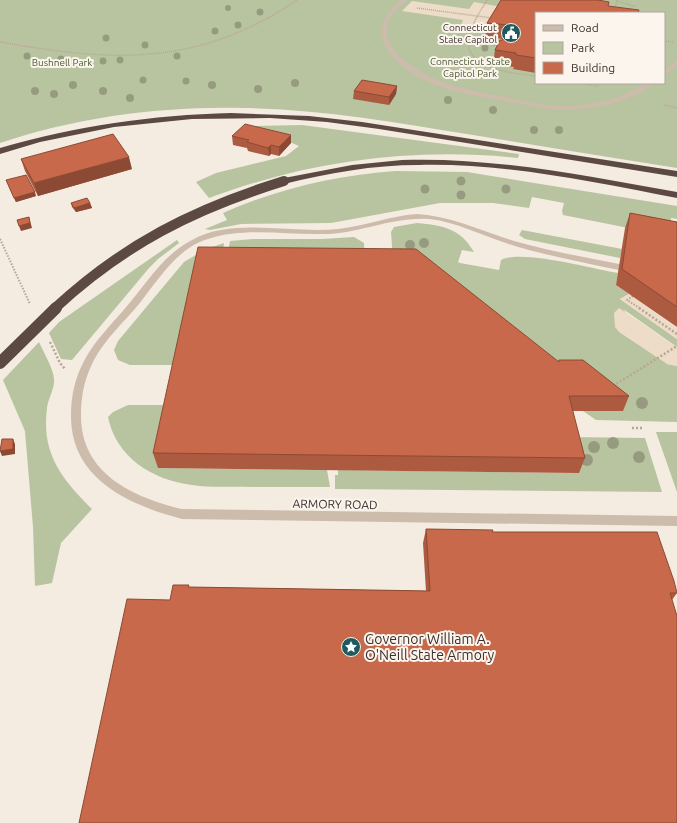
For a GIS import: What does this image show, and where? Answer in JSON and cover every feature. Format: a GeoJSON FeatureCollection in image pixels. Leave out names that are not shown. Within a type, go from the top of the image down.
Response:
{"type":"FeatureCollection","features":[{"type":"Feature","properties":{"kind":"highway"},"geometry":{"type":"LineString","coordinates":[[0,151],[61,134],[129,122],[201,116],[267,116],[312,118],[384,127],[677,174]]}},
{"type":"Feature","properties":{"kind":"highway"},"geometry":{"type":"LineString","coordinates":[[0,363],[76,290],[109,263],[139,242],[202,210],[244,193],[284,181],[363,166],[436,162],[529,170],[677,195]]}},
{"type":"Feature","properties":{"kind":"street"},"geometry":{"type":"LineString","coordinates":[[404,0],[387,18],[384,33],[386,41],[396,56],[408,66],[426,77],[447,86],[499,98],[568,108],[599,105],[618,100],[631,95],[649,84]]}},
{"type":"Feature","properties":{"kind":"street"},"geometry":{"type":"LineString","coordinates":[[665,73],[677,62]]}},
{"type":"Feature","properties":{"kind":"street","name":"ARMORY ROAD"},"geometry":{"type":"LineString","coordinates":[[619,267],[520,246],[452,222],[430,217],[390,219],[356,228],[328,232],[235,232],[213,235],[196,240],[185,247],[159,274],[94,352],[88,362],[80,385],[75,412],[75,425],[82,451],[96,472],[120,491],[152,507],[168,511],[197,515],[677,521]]}},
{"type":"Feature","properties":{"kind":"path"},"geometry":{"type":"LineString","coordinates":[[0,42],[99,55],[154,54],[184,50],[248,28],[280,13],[297,0]]}},
{"type":"Feature","properties":{"kind":"path"},"geometry":{"type":"LineString","coordinates":[[487,0],[471,30],[468,42],[470,53],[478,62],[486,67],[498,71],[535,76]]}},
{"type":"Feature","properties":{"kind":"path"},"geometry":{"type":"LineString","coordinates":[[609,9],[615,10],[617,1],[636,7]]}},
{"type":"Feature","properties":{"kind":"path"},"geometry":{"type":"LineString","coordinates":[[422,8],[496,18]]}},
{"type":"Feature","properties":{"kind":"path"},"geometry":{"type":"LineString","coordinates":[[665,41],[673,42]]}},
{"type":"Feature","properties":{"kind":"path"},"geometry":{"type":"LineString","coordinates":[[468,42],[504,47]]}},
{"type":"Feature","properties":{"kind":"path"},"geometry":{"type":"LineString","coordinates":[[481,78],[498,71]]}},
{"type":"Feature","properties":{"kind":"path"},"geometry":{"type":"LineString","coordinates":[[585,84],[598,86]]}},
{"type":"Feature","properties":{"kind":"path"},"geometry":{"type":"LineString","coordinates":[[664,105],[677,108]]}},
{"type":"Feature","properties":{"kind":"path"},"geometry":{"type":"LineString","coordinates":[[633,296],[627,300],[677,334]]}},
{"type":"Feature","properties":{"kind":"path"},"geometry":{"type":"LineString","coordinates":[[607,390],[677,346]]}},
{"type":"Feature","properties":{"kind":"path"},"geometry":{"type":"LineString","coordinates":[[632,428],[642,428]]}},
{"type":"Feature","properties":{"kind":"green space"},"geometry":{"type":"Polygon","coordinates":[[[0,0],[677,0],[677,168],[388,121],[273,109],[213,108],[151,111],[90,120],[30,134],[0,143],[0,0]]]}},
{"type":"Feature","properties":{"kind":"green space"},"geometry":{"type":"Polygon","coordinates":[[[302,125],[519,154],[518,158],[439,154],[361,160],[323,166],[284,175],[246,185],[209,198],[196,182],[216,173],[286,156],[299,146],[253,126],[302,125]]]}},
{"type":"Feature","properties":{"kind":"green space"},"geometry":{"type":"Polygon","coordinates":[[[396,171],[467,172],[677,206],[677,219],[671,218],[669,236],[563,215],[562,211],[564,203],[532,197],[529,208],[493,203],[440,203],[331,223],[241,224],[210,230],[205,229],[227,220],[223,213],[244,204],[286,190],[308,184],[352,176],[396,171]]]}},
{"type":"Feature","properties":{"kind":"green space"},"geometry":{"type":"Polygon","coordinates":[[[417,223],[443,227],[457,233],[463,238],[474,252],[462,250],[458,262],[460,263],[499,270],[501,260],[511,257],[540,258],[618,273],[616,285],[629,294],[620,299],[677,339],[677,347],[623,309],[667,364],[677,366],[677,422],[596,420],[583,411],[393,260],[391,232],[394,227],[417,223]]]}},
{"type":"Feature","properties":{"kind":"green space"},"geometry":{"type":"Polygon","coordinates":[[[522,230],[622,249],[620,258],[525,239],[519,235],[522,230]]]}},
{"type":"Feature","properties":{"kind":"green space"},"geometry":{"type":"Polygon","coordinates":[[[354,237],[364,243],[365,264],[227,259],[230,241],[253,239],[322,239],[354,237]]]}},
{"type":"Feature","properties":{"kind":"green space"},"geometry":{"type":"Polygon","coordinates":[[[177,240],[179,243],[149,268],[72,360],[61,359],[49,333],[59,322],[177,240]]]}},
{"type":"Feature","properties":{"kind":"green space"},"geometry":{"type":"Polygon","coordinates":[[[224,243],[222,259],[173,365],[130,365],[118,360],[114,350],[118,341],[184,262],[204,250],[224,243]]]}},
{"type":"Feature","properties":{"kind":"green space"},"geometry":{"type":"Polygon","coordinates":[[[39,342],[54,375],[53,386],[47,408],[46,424],[47,439],[51,452],[63,476],[71,487],[92,509],[61,543],[52,583],[35,586],[33,527],[25,431],[3,380],[39,342]]]}},
{"type":"Feature","properties":{"kind":"green space"},"geometry":{"type":"Polygon","coordinates":[[[128,405],[171,405],[158,468],[327,470],[330,487],[206,486],[192,485],[163,478],[150,472],[128,455],[119,444],[112,431],[108,417],[113,412],[128,405]]]}},
{"type":"Feature","properties":{"kind":"green space"},"geometry":{"type":"Polygon","coordinates":[[[656,432],[677,432],[677,492],[656,432]]]}},
{"type":"Feature","properties":{"kind":"green space"},"geometry":{"type":"Polygon","coordinates":[[[570,437],[645,438],[662,492],[335,489],[335,475],[338,475],[338,470],[578,473],[570,437]]]}},
{"type":"Feature","properties":{"kind":"shaded area"},"geometry":{"type":"Polygon","coordinates":[[[412,1],[469,9],[474,2],[502,7],[490,30],[477,29],[476,31],[460,28],[463,20],[402,11],[412,1]]]}},
{"type":"Feature","properties":{"kind":"shaded area"},"geometry":{"type":"Polygon","coordinates":[[[629,294],[677,328],[677,339],[620,299],[629,294]]]}},
{"type":"Feature","properties":{"kind":"shaded area"},"geometry":{"type":"Polygon","coordinates":[[[619,308],[677,347],[677,366],[667,364],[619,332],[615,327],[614,313],[619,308]]]}},
{"type":"Feature","properties":{"kind":"building","name":"Connecticut State Capitol"},"geometry":{"type":"Polygon","coordinates":[[[501,0],[598,0],[609,2],[608,6],[639,10],[638,12],[535,12],[535,58],[495,50],[500,40],[503,40],[509,25],[487,23],[501,0]]]}},
{"type":"Feature","properties":{"kind":"building"},"geometry":{"type":"Polygon","coordinates":[[[362,80],[397,86],[389,97],[354,91],[362,80]]]}},
{"type":"Feature","properties":{"kind":"building"},"geometry":{"type":"Polygon","coordinates":[[[245,124],[291,135],[279,147],[271,145],[268,148],[247,142],[249,140],[232,136],[245,124]]]}},
{"type":"Feature","properties":{"kind":"building"},"geometry":{"type":"Polygon","coordinates":[[[113,134],[129,157],[34,183],[21,159],[113,134]]]}},
{"type":"Feature","properties":{"kind":"building"},"geometry":{"type":"Polygon","coordinates":[[[26,175],[35,192],[14,198],[6,180],[26,175]]]}},
{"type":"Feature","properties":{"kind":"building"},"geometry":{"type":"Polygon","coordinates":[[[87,198],[90,203],[74,208],[71,203],[87,198]]]}},
{"type":"Feature","properties":{"kind":"building"},"geometry":{"type":"Polygon","coordinates":[[[630,213],[677,222],[677,307],[622,269],[630,213]]]}},
{"type":"Feature","properties":{"kind":"building"},"geometry":{"type":"Polygon","coordinates":[[[29,217],[30,223],[19,226],[17,220],[29,217]]]}},
{"type":"Feature","properties":{"kind":"building"},"geometry":{"type":"Polygon","coordinates":[[[198,247],[416,249],[559,362],[559,360],[583,360],[629,396],[569,396],[585,458],[153,453],[198,247]]]}},
{"type":"Feature","properties":{"kind":"building"},"geometry":{"type":"Polygon","coordinates":[[[2,439],[13,439],[13,449],[0,451],[2,439]]]}},
{"type":"Feature","properties":{"kind":"building","name":"Governor William A. O'Neill State Armory"},"geometry":{"type":"Polygon","coordinates":[[[426,529],[493,530],[492,532],[657,532],[677,593],[670,593],[677,616],[677,823],[79,823],[127,599],[170,600],[173,585],[189,585],[188,587],[430,591],[426,529]]]}},
{"type":"Feature","properties":{"kind":"place","name":"Connecticut State Capitol"},"geometry":{"type":"Point","coordinates":[511,33]}},
{"type":"Feature","properties":{"kind":"place","name":"Governor William A. O'Neill State Armory"},"geometry":{"type":"Point","coordinates":[351,647]}},
{"type":"Feature","properties":{"kind":"park label","name":"Bushnell Park"},"geometry":{"type":"Point","coordinates":[62,62]}},
{"type":"Feature","properties":{"kind":"park label","name":"Connecticut State Capitol Park"},"geometry":{"type":"Point","coordinates":[470,66]}}]}
